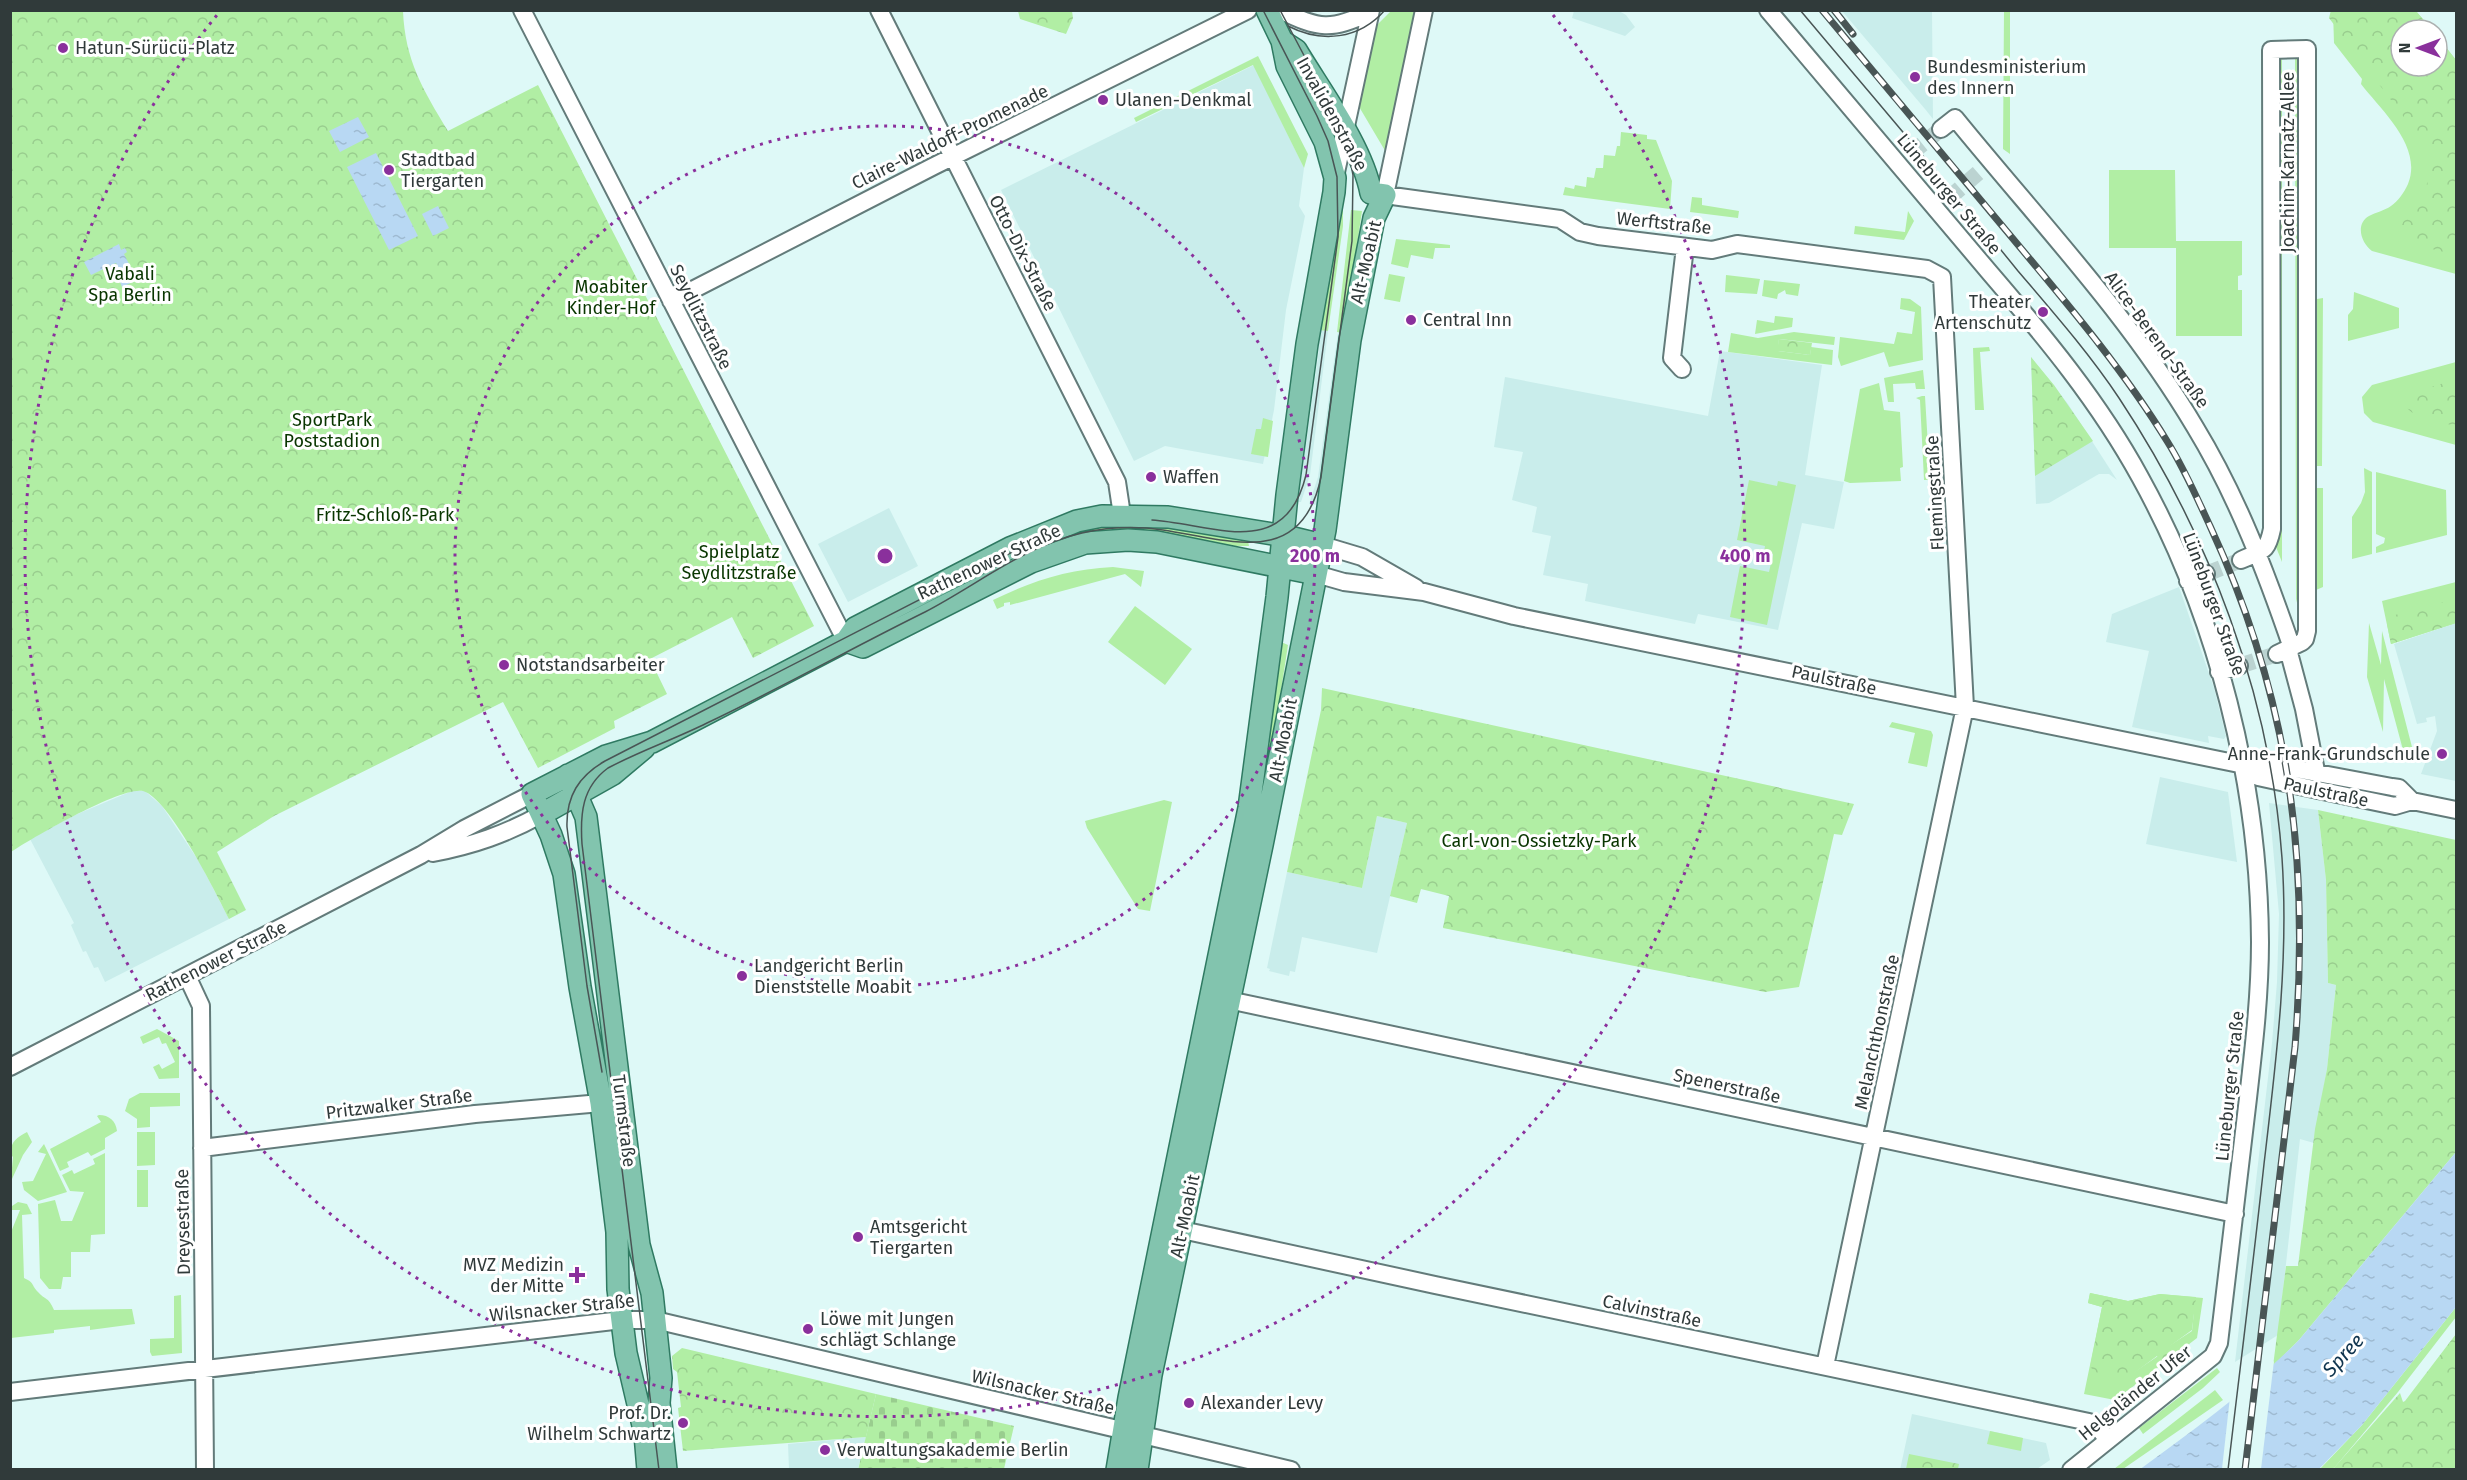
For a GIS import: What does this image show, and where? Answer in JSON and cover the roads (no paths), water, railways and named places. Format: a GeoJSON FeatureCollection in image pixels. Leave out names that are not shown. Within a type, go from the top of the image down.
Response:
{"type":"FeatureCollection","features":[{"type":"Feature","properties":{"kind":"main road","name":"Invalidenstraße"},"geometry":{"type":"LineString","coordinates":[[1267,10],[1282,41],[1287,66],[1325,142],[1335,178]]}},
{"type":"Feature","properties":{"kind":"main road","name":"Invalidenstraße"},"geometry":{"type":"LineString","coordinates":[[1282,41],[1296,50],[1378,194]]}},
{"type":"Feature","properties":{"kind":"main road","name":"Alt-Moabit"},"geometry":{"type":"LineString","coordinates":[[1117,1470],[1133,1433],[1151,1375],[1182,1230],[1250,808],[1307,344],[1330,219],[1335,178]]}},
{"type":"Feature","properties":{"kind":"main road","name":"Alt-Moabit"},"geometry":{"type":"LineString","coordinates":[[1137,1470],[1133,1433],[1221,998],[1322,545],[1350,340],[1378,194]]}},
{"type":"Feature","properties":{"kind":"main road","name":"Rathenower Straße"},"geometry":{"type":"LineString","coordinates":[[532,794],[606,756],[652,742],[846,641],[855,628],[1011,548],[1077,521],[1122,515],[1168,517],[1285,536],[1322,545]]}},
{"type":"Feature","properties":{"kind":"main road","name":"Rathenower Straße"},"geometry":{"type":"LineString","coordinates":[[846,641],[863,647],[1031,562],[1085,543],[1128,540],[1157,542],[1280,567]]}},
{"type":"Feature","properties":{"kind":"main road","name":"Paulstraße"},"geometry":{"type":"LineString","coordinates":[[1280,567],[1316,574]]}},
{"type":"Feature","properties":{"kind":"main road","name":"Rathenower Straße"},"geometry":{"type":"LineString","coordinates":[[542,814],[613,774],[652,742]]}},
{"type":"Feature","properties":{"kind":"main road","name":"Turmstraße"},"geometry":{"type":"LineString","coordinates":[[568,775],[586,817],[639,1245],[652,1293],[661,1378],[659,1403],[666,1470]]}},
{"type":"Feature","properties":{"kind":"main road","name":"Turmstraße"},"geometry":{"type":"LineString","coordinates":[[532,794],[542,814],[564,874],[580,987],[601,1103],[617,1232],[618,1289],[626,1356],[645,1434],[648,1470]]}},
{"type":"Feature","properties":{"kind":"street","name":"Seydlitzstraße"},"geometry":{"type":"LineString","coordinates":[[522,10],[846,641]]}},
{"type":"Feature","properties":{"kind":"street","name":"Otto-Dix-Straße"},"geometry":{"type":"LineString","coordinates":[[879,10],[1117,482],[1122,515]]}},
{"type":"Feature","properties":{"kind":"street","name":"Claire-Waldoff-Promenade"},"geometry":{"type":"LineString","coordinates":[[671,301],[1248,10]]}},
{"type":"Feature","properties":{"kind":"street"},"geometry":{"type":"LineString","coordinates":[[1280,10],[1321,26],[1346,23],[1370,11]]}},
{"type":"Feature","properties":{"kind":"street","name":"Alt-Moabit"},"geometry":{"type":"LineString","coordinates":[[1378,194],[1424,10]]}},
{"type":"Feature","properties":{"kind":"street","name":"Lüneburger Straße"},"geometry":{"type":"LineString","coordinates":[[1768,10],[1943,204],[2092,400],[2140,477],[2170,538],[2188,581],[2219,672],[2244,765],[2257,869],[2260,959],[2258,1008],[2219,1343]]}},
{"type":"Feature","properties":{"kind":"street","name":"Alt-Moabit"},"geometry":{"type":"LineString","coordinates":[[1335,178],[1370,11]]}},
{"type":"Feature","properties":{"kind":"street","name":"Joachim-Karnatz-Allee"},"geometry":{"type":"LineString","coordinates":[[2258,552],[2269,544],[2272,529],[2271,50],[2307,49],[2308,600],[2305,639],[2285,650]]}},
{"type":"Feature","properties":{"kind":"street","name":"Alice-Berend-Straße"},"geometry":{"type":"LineString","coordinates":[[1941,129],[1955,118],[2064,247],[2142,346],[2196,428],[2258,552],[2285,650]]}},
{"type":"Feature","properties":{"kind":"street"},"geometry":{"type":"LineString","coordinates":[[1978,173],[1992,161]]}},
{"type":"Feature","properties":{"kind":"street","name":"Werftstraße"},"geometry":{"type":"LineString","coordinates":[[1378,194],[1560,219],[1580,232],[1712,250],[1737,244],[1757,246],[1927,269],[1942,277]]}},
{"type":"Feature","properties":{"kind":"street"},"geometry":{"type":"LineString","coordinates":[[1682,369],[1672,358],[1685,246]]}},
{"type":"Feature","properties":{"kind":"street","name":"Flemingstraße"},"geometry":{"type":"LineString","coordinates":[[1942,277],[1965,706]]}},
{"type":"Feature","properties":{"kind":"street","name":"Paulstraße"},"geometry":{"type":"LineString","coordinates":[[1322,545],[1362,557],[1424,592]]}},
{"type":"Feature","properties":{"kind":"street"},"geometry":{"type":"LineString","coordinates":[[2241,560],[2258,552]]}},
{"type":"Feature","properties":{"kind":"street","name":"Paulstraße"},"geometry":{"type":"LineString","coordinates":[[1316,574],[1344,582],[1424,592],[1508,614],[2244,765],[2258,762],[2399,788],[2412,801]]}},
{"type":"Feature","properties":{"kind":"street"},"geometry":{"type":"LineString","coordinates":[[2188,581],[2206,574]]}},
{"type":"Feature","properties":{"kind":"street"},"geometry":{"type":"LineString","coordinates":[[2285,650],[2304,709],[2316,771]]}},
{"type":"Feature","properties":{"kind":"street"},"geometry":{"type":"LineString","coordinates":[[2219,672],[2239,666]]}},
{"type":"Feature","properties":{"kind":"street","name":"Melanchthonstraße"},"geometry":{"type":"LineString","coordinates":[[1825,1366],[1965,706]]}},
{"type":"Feature","properties":{"kind":"street","name":"Paulstraße"},"geometry":{"type":"LineString","coordinates":[[2244,765],[2258,777],[2318,790],[2395,806],[2412,801],[2457,810]]}},
{"type":"Feature","properties":{"kind":"street","name":"Rathenower Straße"},"geometry":{"type":"LineString","coordinates":[[10,1067],[421,855],[464,829],[532,794]]}},
{"type":"Feature","properties":{"kind":"street","name":"Rathenower Straße"},"geometry":{"type":"LineString","coordinates":[[421,855],[471,846],[511,831],[542,814]]}},
{"type":"Feature","properties":{"kind":"street","name":"Dreysestraße"},"geometry":{"type":"LineString","coordinates":[[187,976],[201,1006],[205,1470]]}},
{"type":"Feature","properties":{"kind":"street","name":"Spenerstraße"},"geometry":{"type":"LineString","coordinates":[[1221,998],[2235,1214]]}},
{"type":"Feature","properties":{"kind":"street","name":"Pritzwalker Straße"},"geometry":{"type":"LineString","coordinates":[[202,1148],[475,1114],[601,1103]]}},
{"type":"Feature","properties":{"kind":"street","name":"Calvinstraße"},"geometry":{"type":"LineString","coordinates":[[1182,1230],[2089,1422],[2096,1425],[2108,1440]]}},
{"type":"Feature","properties":{"kind":"street","name":"Wilsnacker Straße"},"geometry":{"type":"LineString","coordinates":[[10,1392],[622,1320],[655,1320],[1291,1470]]}},
{"type":"Feature","properties":{"kind":"street","name":"Helgoländer Ufer"},"geometry":{"type":"LineString","coordinates":[[2071,1470],[2212,1356],[2219,1343]]}},
{"type":"Feature","properties":{"kind":"water"},"geometry":{"type":"Polygon","coordinates":[[[358,117],[369,137],[340,152],[329,131],[358,117]]]}},
{"type":"Feature","properties":{"kind":"water"},"geometry":{"type":"Polygon","coordinates":[[[376,153],[418,236],[389,250],[347,167],[376,153]]]}},
{"type":"Feature","properties":{"kind":"water"},"geometry":{"type":"Polygon","coordinates":[[[438,206],[449,228],[433,236],[422,214],[438,206]]]}},
{"type":"Feature","properties":{"kind":"water"},"geometry":{"type":"Polygon","coordinates":[[[119,244],[121,250],[125,248],[127,252],[124,254],[137,280],[122,287],[120,282],[124,279],[116,263],[91,275],[84,262],[119,244]]]}},
{"type":"Feature","properties":{"kind":"water","name":"Spree"},"geometry":{"type":"Polygon","coordinates":[[[2456,1152],[2456,1307],[2362,1425],[2319,1469],[2139,1470],[2242,1392],[2299,1340],[2456,1152]]]}},
{"type":"Feature","properties":{"kind":"tunnel"},"geometry":{"type":"LineString","coordinates":[[1910,154],[1941,129]]}},
{"type":"Feature","properties":{"kind":"tunnel"},"geometry":{"type":"LineString","coordinates":[[1948,199],[1978,173]]}},
{"type":"Feature","properties":{"kind":"tunnel"},"geometry":{"type":"LineString","coordinates":[[2206,574],[2241,560]]}},
{"type":"Feature","properties":{"kind":"tunnel"},"geometry":{"type":"LineString","coordinates":[[2239,666],[2277,654]]}},
{"type":"Feature","properties":{"kind":"tram line"},"geometry":{"type":"LineString","coordinates":[[1152,520],[1244,532],[1264,529],[1282,519],[1296,502],[1306,475],[1338,237],[1337,177],[1328,141],[1317,116],[1263,10]]}},
{"type":"Feature","properties":{"kind":"tram line"},"geometry":{"type":"LineString","coordinates":[[659,1470],[582,844],[582,812],[588,792],[599,775],[608,768],[762,696],[925,612],[1001,567],[1061,539],[1092,531],[1133,528],[1163,530],[1237,542],[1260,542],[1280,537],[1298,526],[1311,506],[1321,477],[1352,241],[1353,175],[1345,133],[1280,10]]}},
{"type":"Feature","properties":{"kind":"tram line"},"geometry":{"type":"LineString","coordinates":[[1288,26],[1313,35],[1339,36],[1364,28],[1385,10]]}},
{"type":"Feature","properties":{"kind":"tram line"},"geometry":{"type":"LineString","coordinates":[[1800,10],[2070,333],[2119,398],[2181,504],[2230,618],[2249,676],[2264,736],[2275,797],[2282,858],[2283,973],[2273,1088],[2228,1470]]}},
{"type":"Feature","properties":{"kind":"tram line"},"geometry":{"type":"LineString","coordinates":[[602,1072],[587,986],[567,827],[569,806],[581,780],[605,761],[1032,542]]}},
{"type":"Feature","properties":{"kind":"railway"},"geometry":{"type":"LineString","coordinates":[[1822,10],[2081,321],[2151,416],[2179,462],[2210,526],[2237,590],[2259,654],[2276,717],[2288,781],[2296,845],[2299,978],[2295,1047],[2245,1470]]}},
{"type":"Feature","properties":{"kind":"railway"},"geometry":{"type":"LineString","coordinates":[[1834,10],[1853,34]]}},
{"type":"Feature","properties":{"kind":"place","name":"Hatun-Sürücü-Platz"},"geometry":{"type":"Point","coordinates":[63,48]}},
{"type":"Feature","properties":{"kind":"place","name":"Bundesministerium des Innern"},"geometry":{"type":"Point","coordinates":[1915,77]}},
{"type":"Feature","properties":{"kind":"place","name":"Ulanen-Denkmal"},"geometry":{"type":"Point","coordinates":[1103,100]}},
{"type":"Feature","properties":{"kind":"place","name":"Stadtbad Tiergarten"},"geometry":{"type":"Point","coordinates":[389,170]}},
{"type":"Feature","properties":{"kind":"place","name":"Theater Artenschutz"},"geometry":{"type":"Point","coordinates":[2043,312]}},
{"type":"Feature","properties":{"kind":"place","name":"Central Inn"},"geometry":{"type":"Point","coordinates":[1411,320]}},
{"type":"Feature","properties":{"kind":"place","name":"Waffen"},"geometry":{"type":"Point","coordinates":[1151,477]}},
{"type":"Feature","properties":{"kind":"place","name":"Notstandsarbeiter"},"geometry":{"type":"Point","coordinates":[504,665]}},
{"type":"Feature","properties":{"kind":"place","name":"Anne-Frank-Grundschule"},"geometry":{"type":"Point","coordinates":[2442,754]}},
{"type":"Feature","properties":{"kind":"place","name":"Landgericht Berlin Dienststelle Moabit"},"geometry":{"type":"Point","coordinates":[742,976]}},
{"type":"Feature","properties":{"kind":"place","name":"Amtsgericht Tiergarten"},"geometry":{"type":"Point","coordinates":[858,1237]}},
{"type":"Feature","properties":{"kind":"place","name":"MVZ Medizin der Mitte"},"geometry":{"type":"Point","coordinates":[577,1275]}},
{"type":"Feature","properties":{"kind":"place","name":"Löwe mit Jungen schlägt Schlange"},"geometry":{"type":"Point","coordinates":[808,1329]}},
{"type":"Feature","properties":{"kind":"place","name":"Alexander Levy"},"geometry":{"type":"Point","coordinates":[1189,1403]}},
{"type":"Feature","properties":{"kind":"place","name":"Prof. Dr. Wilhelm Schwartz"},"geometry":{"type":"Point","coordinates":[683,1423]}},
{"type":"Feature","properties":{"kind":"place","name":"Verwaltungsakademie Berlin"},"geometry":{"type":"Point","coordinates":[825,1450]}},
{"type":"Feature","properties":{"kind":"park label","name":"Vabali Spa Berlin"},"geometry":{"type":"Point","coordinates":[130,284]}},
{"type":"Feature","properties":{"kind":"park label","name":"Moabiter Kinder-Hof"},"geometry":{"type":"Point","coordinates":[611,297]}},
{"type":"Feature","properties":{"kind":"park label","name":"SportPark Poststadion"},"geometry":{"type":"Point","coordinates":[332,430]}},
{"type":"Feature","properties":{"kind":"park label","name":"Fritz-Schloß-Park"},"geometry":{"type":"Point","coordinates":[385,515]}},
{"type":"Feature","properties":{"kind":"park label","name":"Spielplatz Seydlitzstraße"},"geometry":{"type":"Point","coordinates":[739,562]}},
{"type":"Feature","properties":{"kind":"park label","name":"Carl-von-Ossietzky-Park"},"geometry":{"type":"Point","coordinates":[1539,841]}}]}
